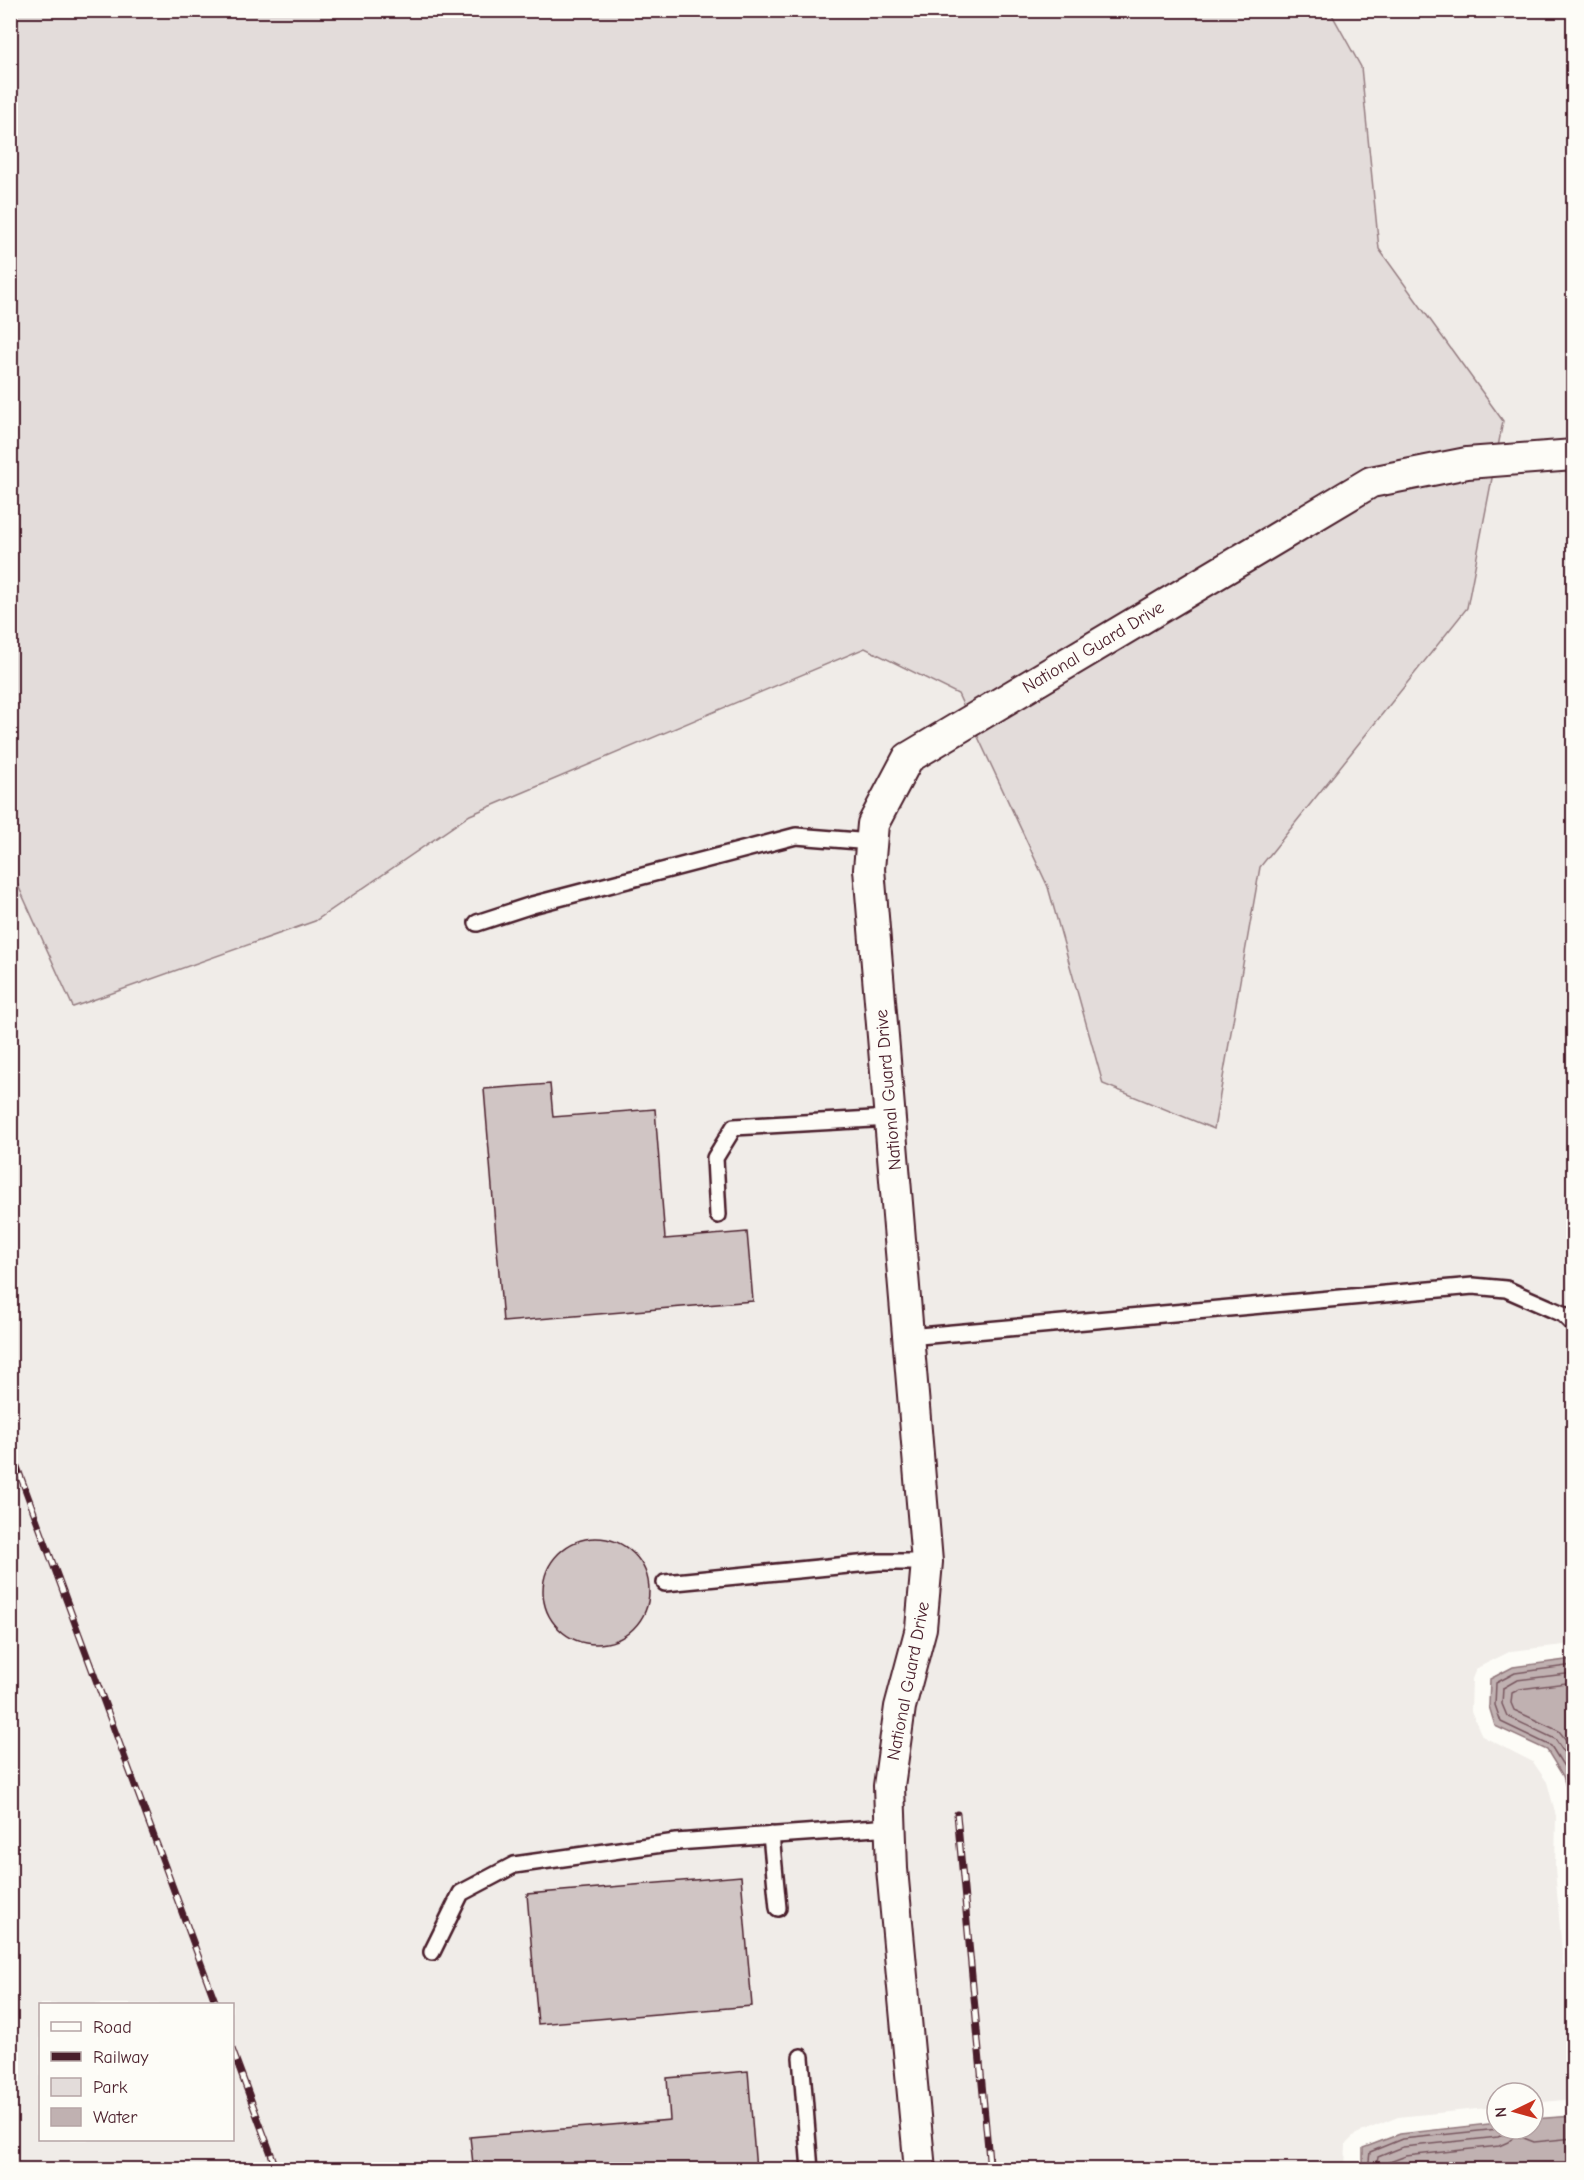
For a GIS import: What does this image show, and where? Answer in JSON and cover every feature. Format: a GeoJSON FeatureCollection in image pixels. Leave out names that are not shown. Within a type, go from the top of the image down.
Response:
{"type":"FeatureCollection","features":[{"type":"Feature","properties":{"kind":"street","name":"National Guard Drive"},"geometry":{"type":"LineString","coordinates":[[920,2169],[892,1869],[889,1786],[900,1707],[921,1628],[927,1562],[869,869],[873,825],[908,758],[1371,482],[1467,463],[1574,454]]}},
{"type":"Feature","properties":{"kind":"lane"},"geometry":{"type":"LineString","coordinates":[[477,923],[532,905],[796,836],[871,842]]}},
{"type":"Feature","properties":{"kind":"lane"},"geometry":{"type":"LineString","coordinates":[[718,1215],[715,1158],[734,1127],[890,1118]]}},
{"type":"Feature","properties":{"kind":"lane"},"geometry":{"type":"LineString","coordinates":[[908,1337],[1473,1286],[1506,1289],[1563,1314],[1574,1325]]}},
{"type":"Feature","properties":{"kind":"lane"},"geometry":{"type":"LineString","coordinates":[[665,1583],[879,1562],[927,1562]]}},
{"type":"Feature","properties":{"kind":"lane"},"geometry":{"type":"LineString","coordinates":[[432,1952],[461,1893],[514,1865],[676,1842],[891,1827]]}},
{"type":"Feature","properties":{"kind":"lane"},"geometry":{"type":"LineString","coordinates":[[771,1835],[778,1908]]}},
{"type":"Feature","properties":{"kind":"lane"},"geometry":{"type":"LineString","coordinates":[[801,2057],[810,2169]]}},
{"type":"Feature","properties":{"kind":"shaded area"},"geometry":{"type":"Polygon","coordinates":[[[1330,11],[1573,11],[1573,1644],[1511,1651],[1476,1669],[1472,1679],[1471,1711],[1482,1736],[1533,1762],[1547,1782],[1556,1816],[1555,1868],[1563,1964],[1573,1973],[1573,2099],[1545,2102],[1545,2081],[1485,2081],[1485,2108],[1398,2117],[1356,2134],[1346,2144],[1345,2170],[11,2169],[10,870],[73,1007],[315,921],[470,815],[864,648],[958,694],[1048,887],[1103,1084],[1214,1129],[1260,867],[1467,608],[1503,421],[1379,249],[1361,67],[1330,11]]]}},
{"type":"Feature","properties":{"kind":"green space"},"geometry":{"type":"Polygon","coordinates":[[[10,11],[1330,11],[1361,67],[1379,249],[1503,421],[1467,608],[1260,867],[1214,1129],[1103,1084],[1048,887],[958,694],[865,648],[470,815],[315,921],[73,1007],[11,870],[10,11]]]}},
{"type":"Feature","properties":{"kind":"water"},"geometry":{"type":"Polygon","coordinates":[[[1574,1659],[1573,1812],[1563,1776],[1547,1750],[1495,1726],[1489,1706],[1490,1679],[1513,1667],[1574,1659]]]}},
{"type":"Feature","properties":{"kind":"water"},"geometry":{"type":"Polygon","coordinates":[[[1573,2116],[1573,2169],[1363,2169],[1363,2148],[1400,2134],[1485,2124],[1485,2141],[1545,2141],[1545,2118],[1573,2116]]]}},
{"type":"Feature","properties":{"kind":"building"},"geometry":{"type":"Polygon","coordinates":[[[550,1084],[553,1117],[655,1109],[665,1239],[747,1232],[753,1301],[503,1322],[484,1089],[550,1084]]]}},
{"type":"Feature","properties":{"kind":"building"},"geometry":{"type":"Polygon","coordinates":[[[596,1538],[616,1542],[634,1553],[645,1571],[649,1591],[645,1611],[634,1629],[616,1640],[596,1644],[576,1640],[558,1629],[547,1611],[543,1591],[547,1571],[558,1553],[576,1542],[596,1538]]]}},
{"type":"Feature","properties":{"kind":"building"},"geometry":{"type":"Polygon","coordinates":[[[741,1876],[752,2006],[538,2024],[527,1894],[741,1876]]]}},
{"type":"Feature","properties":{"kind":"building"},"geometry":{"type":"Polygon","coordinates":[[[748,2071],[756,2170],[467,2170],[467,2165],[473,2164],[470,2137],[670,2120],[667,2078],[748,2071]]]}},
{"type":"Feature","properties":{"kind":"railway"},"geometry":{"type":"LineString","coordinates":[[10,1448],[216,2003]]}},
{"type":"Feature","properties":{"kind":"railway"},"geometry":{"type":"LineString","coordinates":[[957,1814],[990,2170]]}},
{"type":"Feature","properties":{"kind":"railway"},"geometry":{"type":"LineString","coordinates":[[234,2054],[277,2170]]}}]}
